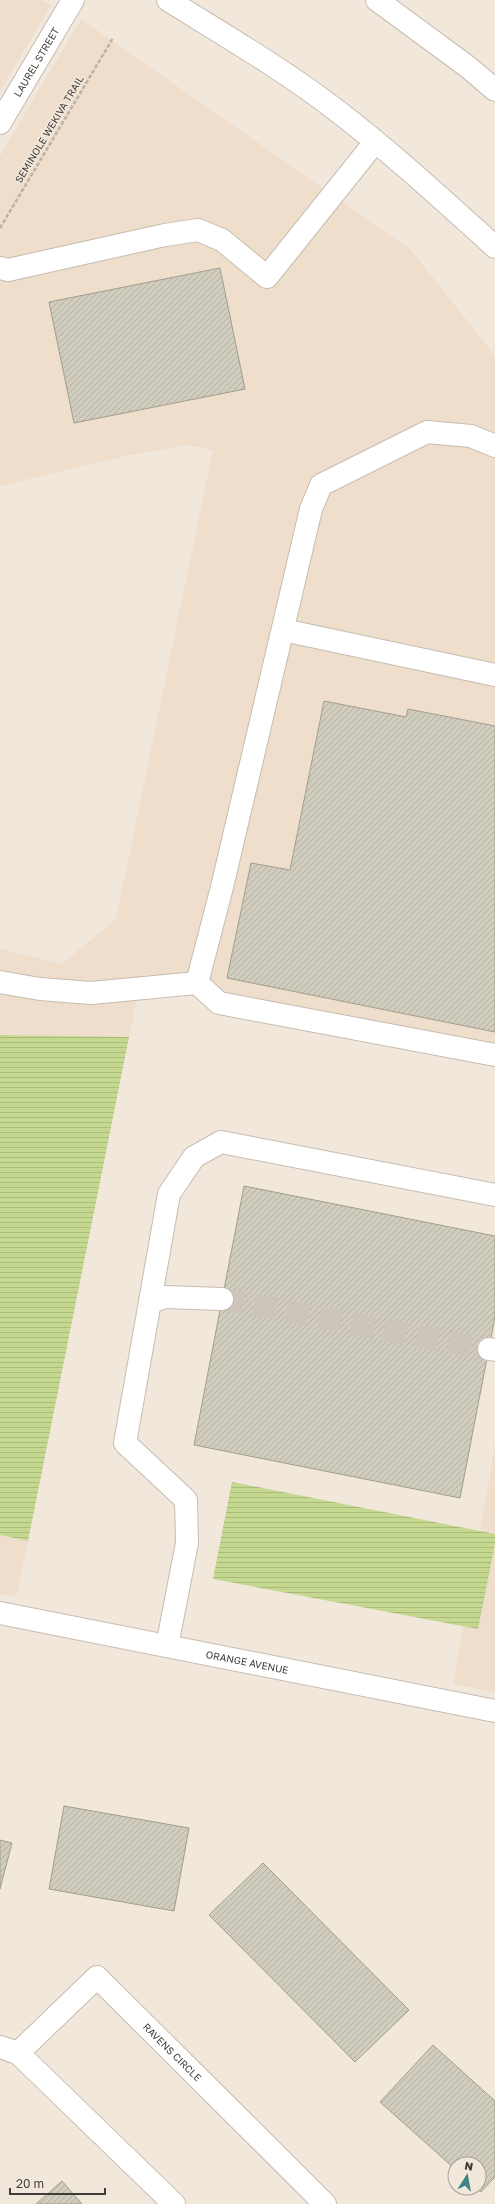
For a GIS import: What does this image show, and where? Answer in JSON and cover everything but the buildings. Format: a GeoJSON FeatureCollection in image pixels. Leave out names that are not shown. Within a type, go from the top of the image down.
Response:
{"type":"FeatureCollection","features":[{"type":"Feature","properties":{"kind":"street","name":"LAUREL STREET"},"geometry":{"type":"LineString","coordinates":[[0,123],[73,0]]}},
{"type":"Feature","properties":{"kind":"street"},"geometry":{"type":"LineString","coordinates":[[168,0],[247,50],[335,109],[406,167],[495,247]]}},
{"type":"Feature","properties":{"kind":"street"},"geometry":{"type":"LineString","coordinates":[[377,0],[468,67],[495,90]]}},
{"type":"Feature","properties":{"kind":"street"},"geometry":{"type":"LineString","coordinates":[[0,268],[8,270],[165,235],[198,230],[222,240],[267,277],[375,142]]}},
{"type":"Feature","properties":{"kind":"street"},"geometry":{"type":"LineString","coordinates":[[197,983],[222,887],[311,509],[321,485],[427,432],[470,436],[495,446]]}},
{"type":"Feature","properties":{"kind":"street"},"geometry":{"type":"LineString","coordinates":[[283,630],[495,675]]}},
{"type":"Feature","properties":{"kind":"street"},"geometry":{"type":"LineString","coordinates":[[0,982],[40,989],[91,993],[197,983],[219,1002],[495,1055]]}},
{"type":"Feature","properties":{"kind":"street"},"geometry":{"type":"LineString","coordinates":[[167,1646],[187,1543],[186,1500],[125,1443],[169,1194],[194,1157],[221,1142],[495,1195]]}},
{"type":"Feature","properties":{"kind":"street"},"geometry":{"type":"LineString","coordinates":[[150,1302],[165,1298],[222,1299]]}},
{"type":"Feature","properties":{"kind":"street","name":"ORANGE AVENUE"},"geometry":{"type":"LineString","coordinates":[[0,1613],[495,1711]]}},
{"type":"Feature","properties":{"kind":"street","name":"RAVENS CIRCLE"},"geometry":{"type":"LineString","coordinates":[[174,2204],[9,2050],[97,1977],[325,2204]]}},
{"type":"Feature","properties":{"kind":"path","name":"SEMINOLE WEKIVA TRAIL"},"geometry":{"type":"LineString","coordinates":[[0,228],[113,38]]}},
{"type":"Feature","properties":{"kind":"shaded area"},"geometry":{"type":"Polygon","coordinates":[[[0,0],[42,0],[51,5],[0,91],[0,0]]]}},
{"type":"Feature","properties":{"kind":"shaded area"},"geometry":{"type":"Polygon","coordinates":[[[81,19],[411,250],[495,356],[495,1051],[142,974],[129,1037],[0,1035],[0,949],[62,964],[116,919],[213,450],[186,445],[125,456],[0,486],[0,156],[81,19]]]}},
{"type":"Feature","properties":{"kind":"shaded area"},"geometry":{"type":"Polygon","coordinates":[[[0,1035],[129,1037],[28,1541],[0,1535],[0,1035]]]}},
{"type":"Feature","properties":{"kind":"shaded area"},"geometry":{"type":"Polygon","coordinates":[[[495,1445],[495,1692],[453,1684],[495,1445]]]}},
{"type":"Feature","properties":{"kind":"shaded area"},"geometry":{"type":"Polygon","coordinates":[[[232,1482],[495,1534],[495,1544],[478,1629],[213,1579],[232,1482]]]}},
{"type":"Feature","properties":{"kind":"shaded area"},"geometry":{"type":"Polygon","coordinates":[[[0,1535],[28,1541],[16,1597],[0,1593],[0,1535]]]}},
{"type":"Feature","properties":{"kind":"tunnel"},"geometry":{"type":"LineString","coordinates":[[222,1299],[489,1349]]}}]}
